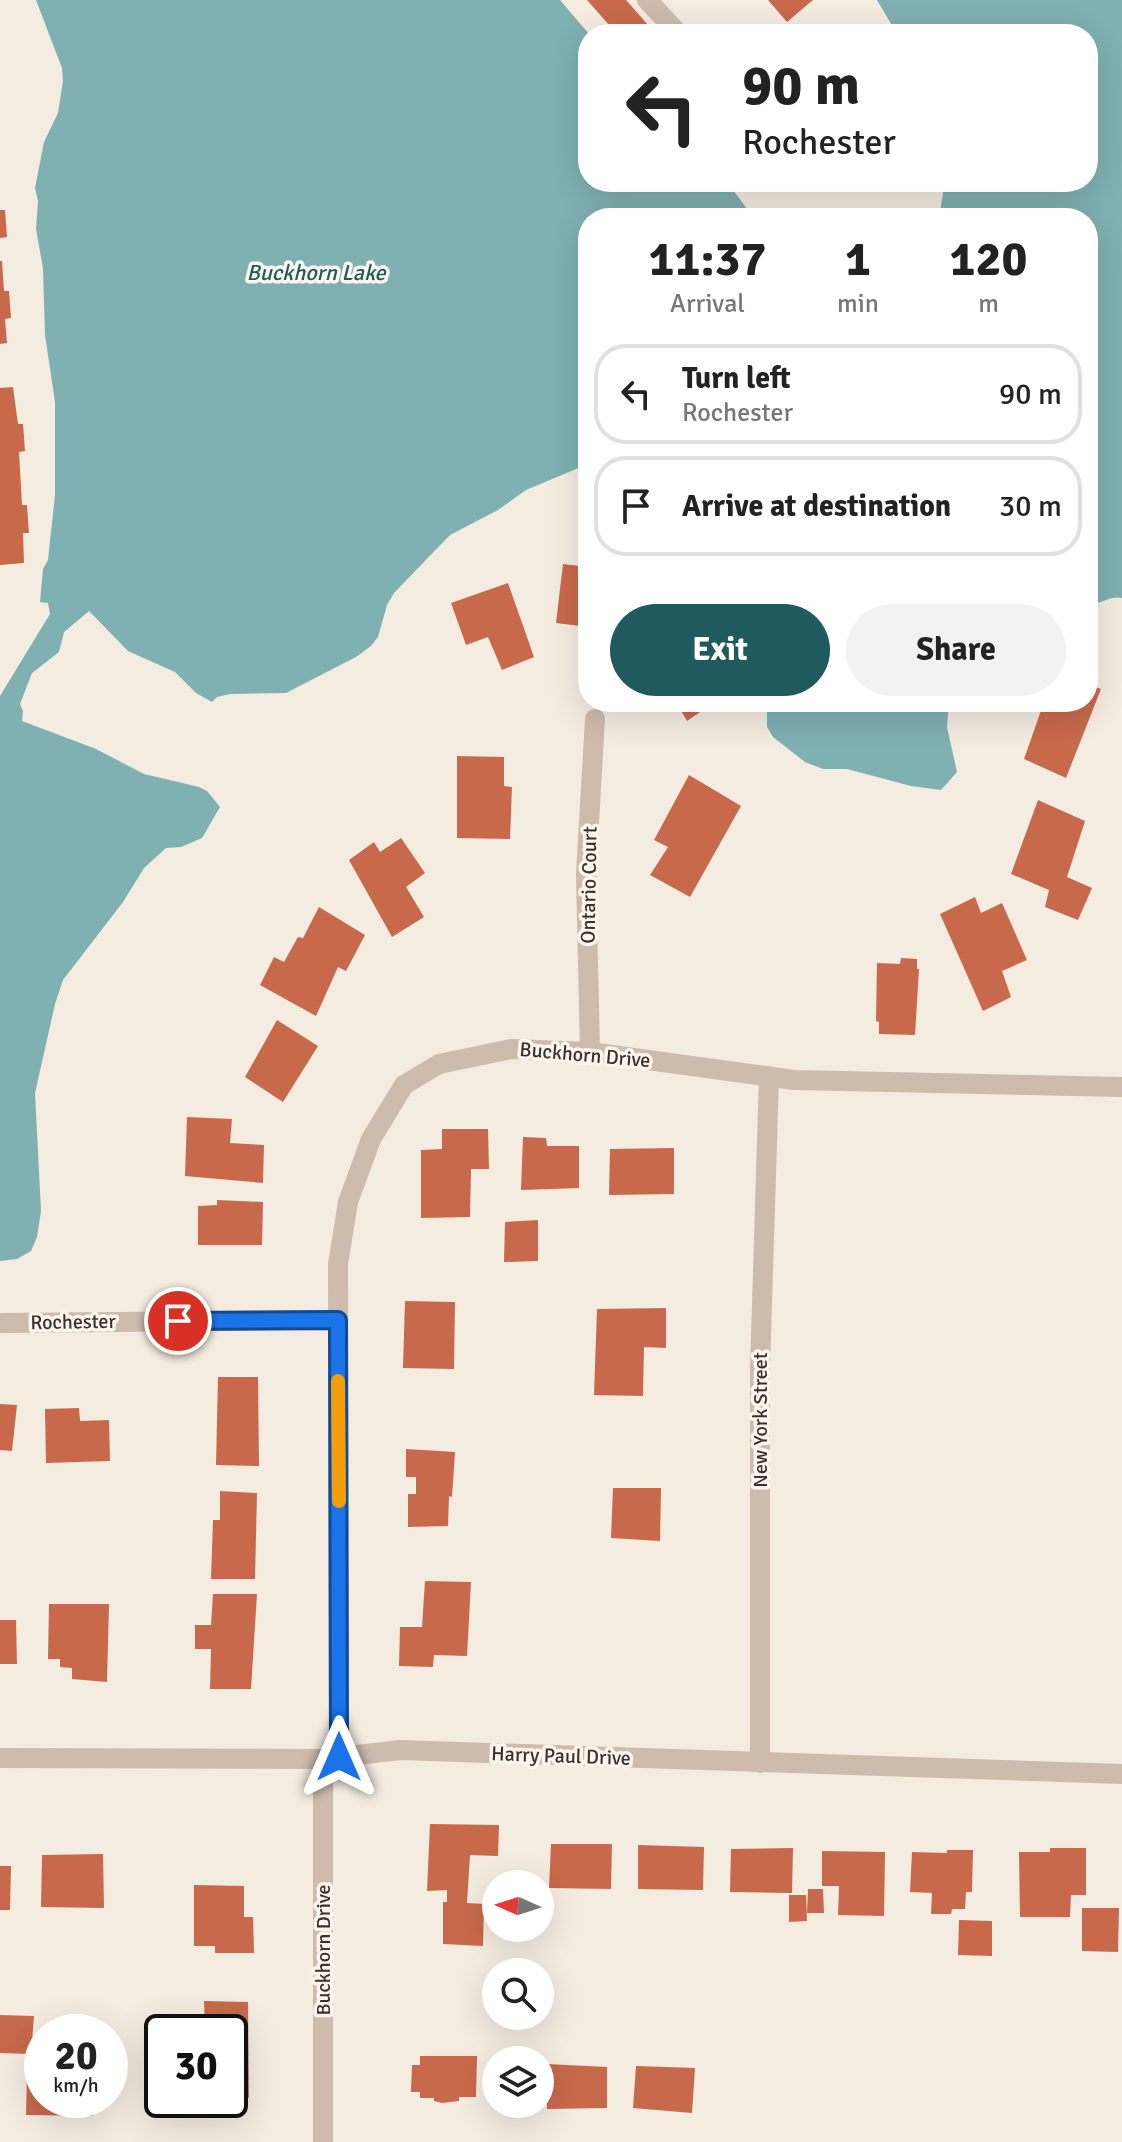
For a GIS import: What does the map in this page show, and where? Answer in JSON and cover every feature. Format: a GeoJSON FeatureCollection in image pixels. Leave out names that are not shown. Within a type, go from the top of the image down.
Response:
{"type":"FeatureCollection","features":[{"type":"Feature","properties":{"kind":"street"},"geometry":{"type":"LineString","coordinates":[[647,0],[670,24]]}},
{"type":"Feature","properties":{"kind":"street","name":"Ontario Court"},"geometry":{"type":"LineString","coordinates":[[590,1052],[586,874],[595,719]]}},
{"type":"Feature","properties":{"kind":"street","name":"Buckhorn Drive"},"geometry":{"type":"LineString","coordinates":[[323,2142],[338,1264],[348,1202],[371,1139],[404,1085],[439,1064],[511,1049],[590,1052],[794,1080],[1122,1087]]}},
{"type":"Feature","properties":{"kind":"street","name":"New York Street"},"geometry":{"type":"LineString","coordinates":[[760,1763],[760,1369],[769,1076]]}},
{"type":"Feature","properties":{"kind":"street","name":"Rochester"},"geometry":{"type":"LineString","coordinates":[[0,1323],[338,1320]]}},
{"type":"Feature","properties":{"kind":"street","name":"Harry Paul Drive"},"geometry":{"type":"LineString","coordinates":[[0,1758],[331,1758],[400,1750],[1122,1774]]}},
{"type":"Feature","properties":{"kind":"water","name":"Buckhorn Lake"},"geometry":{"type":"Polygon","coordinates":[[[36,0],[560,0],[580,24],[578,24],[578,192],[734,192],[746,208],[578,208],[578,468],[526,490],[498,510],[450,535],[394,593],[387,605],[378,637],[356,657],[286,693],[230,694],[217,697],[212,702],[196,693],[175,672],[128,651],[89,611],[64,632],[59,652],[32,673],[20,704],[22,721],[96,749],[144,774],[199,787],[207,791],[220,807],[202,838],[181,847],[166,848],[144,868],[123,902],[63,980],[35,1093],[41,1211],[37,1237],[31,1251],[17,1259],[0,1261],[0,696],[50,614],[48,603],[40,602],[55,495],[55,402],[45,335],[43,268],[36,229],[38,201],[35,188],[44,142],[58,113],[62,68],[36,0]]]}},
{"type":"Feature","properties":{"kind":"water"},"geometry":{"type":"Polygon","coordinates":[[[877,0],[1122,0],[1122,598],[1098,603],[1098,208],[941,208],[943,192],[1098,192],[1098,24],[891,24],[877,0]]]}},
{"type":"Feature","properties":{"kind":"water"},"geometry":{"type":"Polygon","coordinates":[[[767,712],[948,712],[947,727],[957,772],[941,790],[911,786],[847,769],[823,769],[805,762],[773,737],[767,727],[767,712]]]}},
{"type":"Feature","properties":{"kind":"building"},"geometry":{"type":"Polygon","coordinates":[[[587,0],[626,0],[647,24],[608,24],[587,0]]]}},
{"type":"Feature","properties":{"kind":"building"},"geometry":{"type":"Polygon","coordinates":[[[768,0],[813,0],[787,22],[768,0]]]}},
{"type":"Feature","properties":{"kind":"building"},"geometry":{"type":"Polygon","coordinates":[[[0,210],[5,210],[7,237],[0,238],[0,210]]]}},
{"type":"Feature","properties":{"kind":"building"},"geometry":{"type":"Polygon","coordinates":[[[0,261],[4,291],[9,291],[11,318],[5,319],[7,343],[0,344],[0,261]]]}},
{"type":"Feature","properties":{"kind":"building"},"geometry":{"type":"Polygon","coordinates":[[[13,387],[18,424],[23,424],[25,451],[19,452],[22,505],[27,505],[29,533],[23,533],[24,563],[0,565],[0,388],[13,387]]]}},
{"type":"Feature","properties":{"kind":"building"},"geometry":{"type":"Polygon","coordinates":[[[563,564],[578,566],[578,626],[556,623],[563,564]]]}},
{"type":"Feature","properties":{"kind":"building"},"geometry":{"type":"Polygon","coordinates":[[[508,583],[534,657],[502,670],[488,637],[466,645],[451,603],[508,583]]]}},
{"type":"Feature","properties":{"kind":"building"},"geometry":{"type":"Polygon","coordinates":[[[682,712],[700,712],[687,721],[682,712]]]}},
{"type":"Feature","properties":{"kind":"building"},"geometry":{"type":"Polygon","coordinates":[[[1040,712],[1092,712],[1066,778],[1024,759],[1040,712]]]}},
{"type":"Feature","properties":{"kind":"building"},"geometry":{"type":"Polygon","coordinates":[[[457,756],[504,757],[504,786],[512,787],[510,839],[457,838],[457,756]]]}},
{"type":"Feature","properties":{"kind":"building"},"geometry":{"type":"Polygon","coordinates":[[[689,775],[741,806],[690,897],[650,875],[668,847],[654,840],[689,775]]]}},
{"type":"Feature","properties":{"kind":"building"},"geometry":{"type":"Polygon","coordinates":[[[1038,800],[1085,821],[1067,877],[1092,888],[1078,920],[1045,907],[1049,890],[1011,874],[1038,800]]]}},
{"type":"Feature","properties":{"kind":"building"},"geometry":{"type":"Polygon","coordinates":[[[401,838],[425,873],[406,887],[424,917],[392,937],[349,860],[374,842],[380,852],[401,838]]]}},
{"type":"Feature","properties":{"kind":"building"},"geometry":{"type":"Polygon","coordinates":[[[975,897],[981,913],[1002,903],[1027,960],[1002,971],[1011,997],[983,1011],[940,914],[975,897]]]}},
{"type":"Feature","properties":{"kind":"building"},"geometry":{"type":"Polygon","coordinates":[[[319,907],[365,935],[346,971],[338,967],[316,1016],[260,985],[274,957],[284,962],[298,937],[303,938],[319,907]]]}},
{"type":"Feature","properties":{"kind":"building"},"geometry":{"type":"Polygon","coordinates":[[[901,958],[917,959],[919,969],[915,1035],[879,1034],[879,1022],[876,1021],[877,963],[900,964],[901,958]]]}},
{"type":"Feature","properties":{"kind":"building"},"geometry":{"type":"Polygon","coordinates":[[[277,1020],[318,1046],[283,1102],[245,1077],[277,1020]]]}},
{"type":"Feature","properties":{"kind":"building"},"geometry":{"type":"Polygon","coordinates":[[[187,1117],[232,1119],[230,1143],[264,1145],[263,1183],[185,1176],[187,1117]]]}},
{"type":"Feature","properties":{"kind":"building"},"geometry":{"type":"Polygon","coordinates":[[[442,1129],[488,1129],[489,1169],[471,1169],[470,1217],[421,1218],[421,1150],[442,1149],[442,1129]]]}},
{"type":"Feature","properties":{"kind":"building"},"geometry":{"type":"Polygon","coordinates":[[[523,1137],[546,1138],[547,1146],[579,1146],[579,1188],[521,1190],[523,1137]]]}},
{"type":"Feature","properties":{"kind":"building"},"geometry":{"type":"Polygon","coordinates":[[[674,1148],[674,1194],[609,1195],[610,1149],[674,1148]]]}},
{"type":"Feature","properties":{"kind":"building"},"geometry":{"type":"Polygon","coordinates":[[[217,1200],[263,1202],[262,1245],[198,1245],[198,1206],[217,1205],[217,1200]]]}},
{"type":"Feature","properties":{"kind":"building"},"geometry":{"type":"Polygon","coordinates":[[[538,1220],[538,1261],[504,1262],[505,1222],[538,1220]]]}},
{"type":"Feature","properties":{"kind":"building"},"geometry":{"type":"Polygon","coordinates":[[[405,1301],[455,1302],[454,1369],[403,1368],[405,1301]]]}},
{"type":"Feature","properties":{"kind":"building"},"geometry":{"type":"Polygon","coordinates":[[[666,1308],[666,1348],[644,1347],[643,1396],[594,1395],[597,1309],[666,1308]]]}},
{"type":"Feature","properties":{"kind":"building"},"geometry":{"type":"Polygon","coordinates":[[[218,1377],[258,1377],[259,1466],[216,1465],[218,1377]]]}},
{"type":"Feature","properties":{"kind":"building"},"geometry":{"type":"Polygon","coordinates":[[[0,1404],[17,1405],[12,1451],[0,1450],[0,1404]]]}},
{"type":"Feature","properties":{"kind":"building"},"geometry":{"type":"Polygon","coordinates":[[[79,1408],[80,1421],[109,1420],[110,1461],[46,1463],[45,1409],[79,1408]]]}},
{"type":"Feature","properties":{"kind":"building"},"geometry":{"type":"Polygon","coordinates":[[[406,1449],[455,1452],[448,1526],[408,1527],[408,1494],[416,1494],[416,1477],[406,1477],[406,1449]]]}},
{"type":"Feature","properties":{"kind":"building"},"geometry":{"type":"Polygon","coordinates":[[[613,1488],[661,1488],[660,1541],[611,1538],[613,1488]]]}},
{"type":"Feature","properties":{"kind":"building"},"geometry":{"type":"Polygon","coordinates":[[[220,1491],[257,1493],[255,1579],[211,1579],[213,1520],[220,1520],[220,1491]]]}},
{"type":"Feature","properties":{"kind":"building"},"geometry":{"type":"Polygon","coordinates":[[[425,1581],[471,1582],[467,1656],[434,1655],[433,1667],[399,1666],[400,1627],[422,1627],[425,1581]]]}},
{"type":"Feature","properties":{"kind":"building"},"geometry":{"type":"Polygon","coordinates":[[[213,1594],[257,1594],[251,1689],[210,1689],[211,1649],[195,1649],[195,1625],[211,1625],[213,1594]]]}},
{"type":"Feature","properties":{"kind":"building"},"geometry":{"type":"Polygon","coordinates":[[[49,1604],[109,1604],[107,1682],[72,1679],[72,1668],[60,1667],[60,1659],[48,1659],[49,1604]]]}},
{"type":"Feature","properties":{"kind":"building"},"geometry":{"type":"Polygon","coordinates":[[[0,1620],[16,1620],[17,1664],[0,1664],[0,1620]]]}},
{"type":"Feature","properties":{"kind":"building"},"geometry":{"type":"Polygon","coordinates":[[[430,1824],[499,1825],[498,1856],[470,1855],[467,1903],[482,1904],[483,1946],[443,1944],[443,1902],[447,1902],[447,1890],[427,1891],[430,1824]]]}},
{"type":"Feature","properties":{"kind":"building"},"geometry":{"type":"Polygon","coordinates":[[[551,1844],[612,1844],[611,1889],[554,1888],[554,1870],[550,1870],[551,1844]]]}},
{"type":"Feature","properties":{"kind":"building"},"geometry":{"type":"Polygon","coordinates":[[[638,1845],[704,1847],[703,1890],[638,1889],[638,1845]]]}},
{"type":"Feature","properties":{"kind":"building"},"geometry":{"type":"Polygon","coordinates":[[[793,1848],[792,1893],[730,1892],[731,1849],[793,1848]]]}},
{"type":"Feature","properties":{"kind":"building"},"geometry":{"type":"Polygon","coordinates":[[[1050,1848],[1086,1848],[1086,1895],[1071,1895],[1070,1917],[1020,1917],[1019,1852],[1050,1852],[1050,1848]]]}},
{"type":"Feature","properties":{"kind":"building"},"geometry":{"type":"Polygon","coordinates":[[[947,1850],[973,1850],[972,1892],[966,1892],[965,1909],[952,1909],[951,1914],[931,1914],[932,1893],[910,1892],[912,1852],[947,1853],[947,1850]]]}},
{"type":"Feature","properties":{"kind":"building"},"geometry":{"type":"Polygon","coordinates":[[[822,1851],[885,1852],[884,1916],[838,1915],[839,1886],[822,1886],[822,1851]]]}},
{"type":"Feature","properties":{"kind":"building"},"geometry":{"type":"Polygon","coordinates":[[[103,1854],[104,1908],[41,1907],[42,1855],[103,1854]]]}},
{"type":"Feature","properties":{"kind":"building"},"geometry":{"type":"Polygon","coordinates":[[[0,1866],[11,1866],[10,1910],[0,1910],[0,1866]]]}},
{"type":"Feature","properties":{"kind":"building"},"geometry":{"type":"Polygon","coordinates":[[[194,1885],[244,1886],[244,1917],[253,1917],[254,1953],[215,1953],[215,1946],[194,1946],[194,1885]]]}},
{"type":"Feature","properties":{"kind":"building"},"geometry":{"type":"Polygon","coordinates":[[[808,1889],[823,1889],[824,1913],[807,1913],[808,1889]]]}},
{"type":"Feature","properties":{"kind":"building"},"geometry":{"type":"Polygon","coordinates":[[[789,1895],[806,1895],[807,1921],[789,1922],[789,1895]]]}},
{"type":"Feature","properties":{"kind":"building"},"geometry":{"type":"Polygon","coordinates":[[[1082,1908],[1119,1908],[1118,1952],[1082,1951],[1082,1908]]]}},
{"type":"Feature","properties":{"kind":"building"},"geometry":{"type":"Polygon","coordinates":[[[959,1920],[992,1921],[992,1956],[958,1955],[959,1920]]]}},
{"type":"Feature","properties":{"kind":"building"},"geometry":{"type":"Polygon","coordinates":[[[204,2001],[248,2002],[249,2098],[248,2014],[204,2014],[204,2001]]]}},
{"type":"Feature","properties":{"kind":"building"},"geometry":{"type":"Polygon","coordinates":[[[0,2015],[24,2016],[24,2054],[0,2053],[0,2015]]]}},
{"type":"Feature","properties":{"kind":"building"},"geometry":{"type":"Polygon","coordinates":[[[420,2056],[477,2056],[476,2097],[459,2097],[459,2101],[442,2103],[434,2101],[434,2098],[420,2098],[420,2092],[411,2092],[412,2065],[420,2065],[420,2056]]]}},
{"type":"Feature","properties":{"kind":"building"},"geometry":{"type":"Polygon","coordinates":[[[554,2064],[607,2067],[607,2108],[554,2109],[554,2064]]]}},
{"type":"Feature","properties":{"kind":"building"},"geometry":{"type":"Polygon","coordinates":[[[636,2066],[695,2068],[692,2113],[633,2108],[636,2066]]]}},
{"type":"Feature","properties":{"kind":"slow traffic"},"geometry":{"type":"LineString","coordinates":[[338,1381],[339,1501]]}},
{"type":"Feature","properties":{"kind":"route"},"geometry":{"type":"LineString","coordinates":[[178,1321],[338,1320],[339,1757]]}}]}
